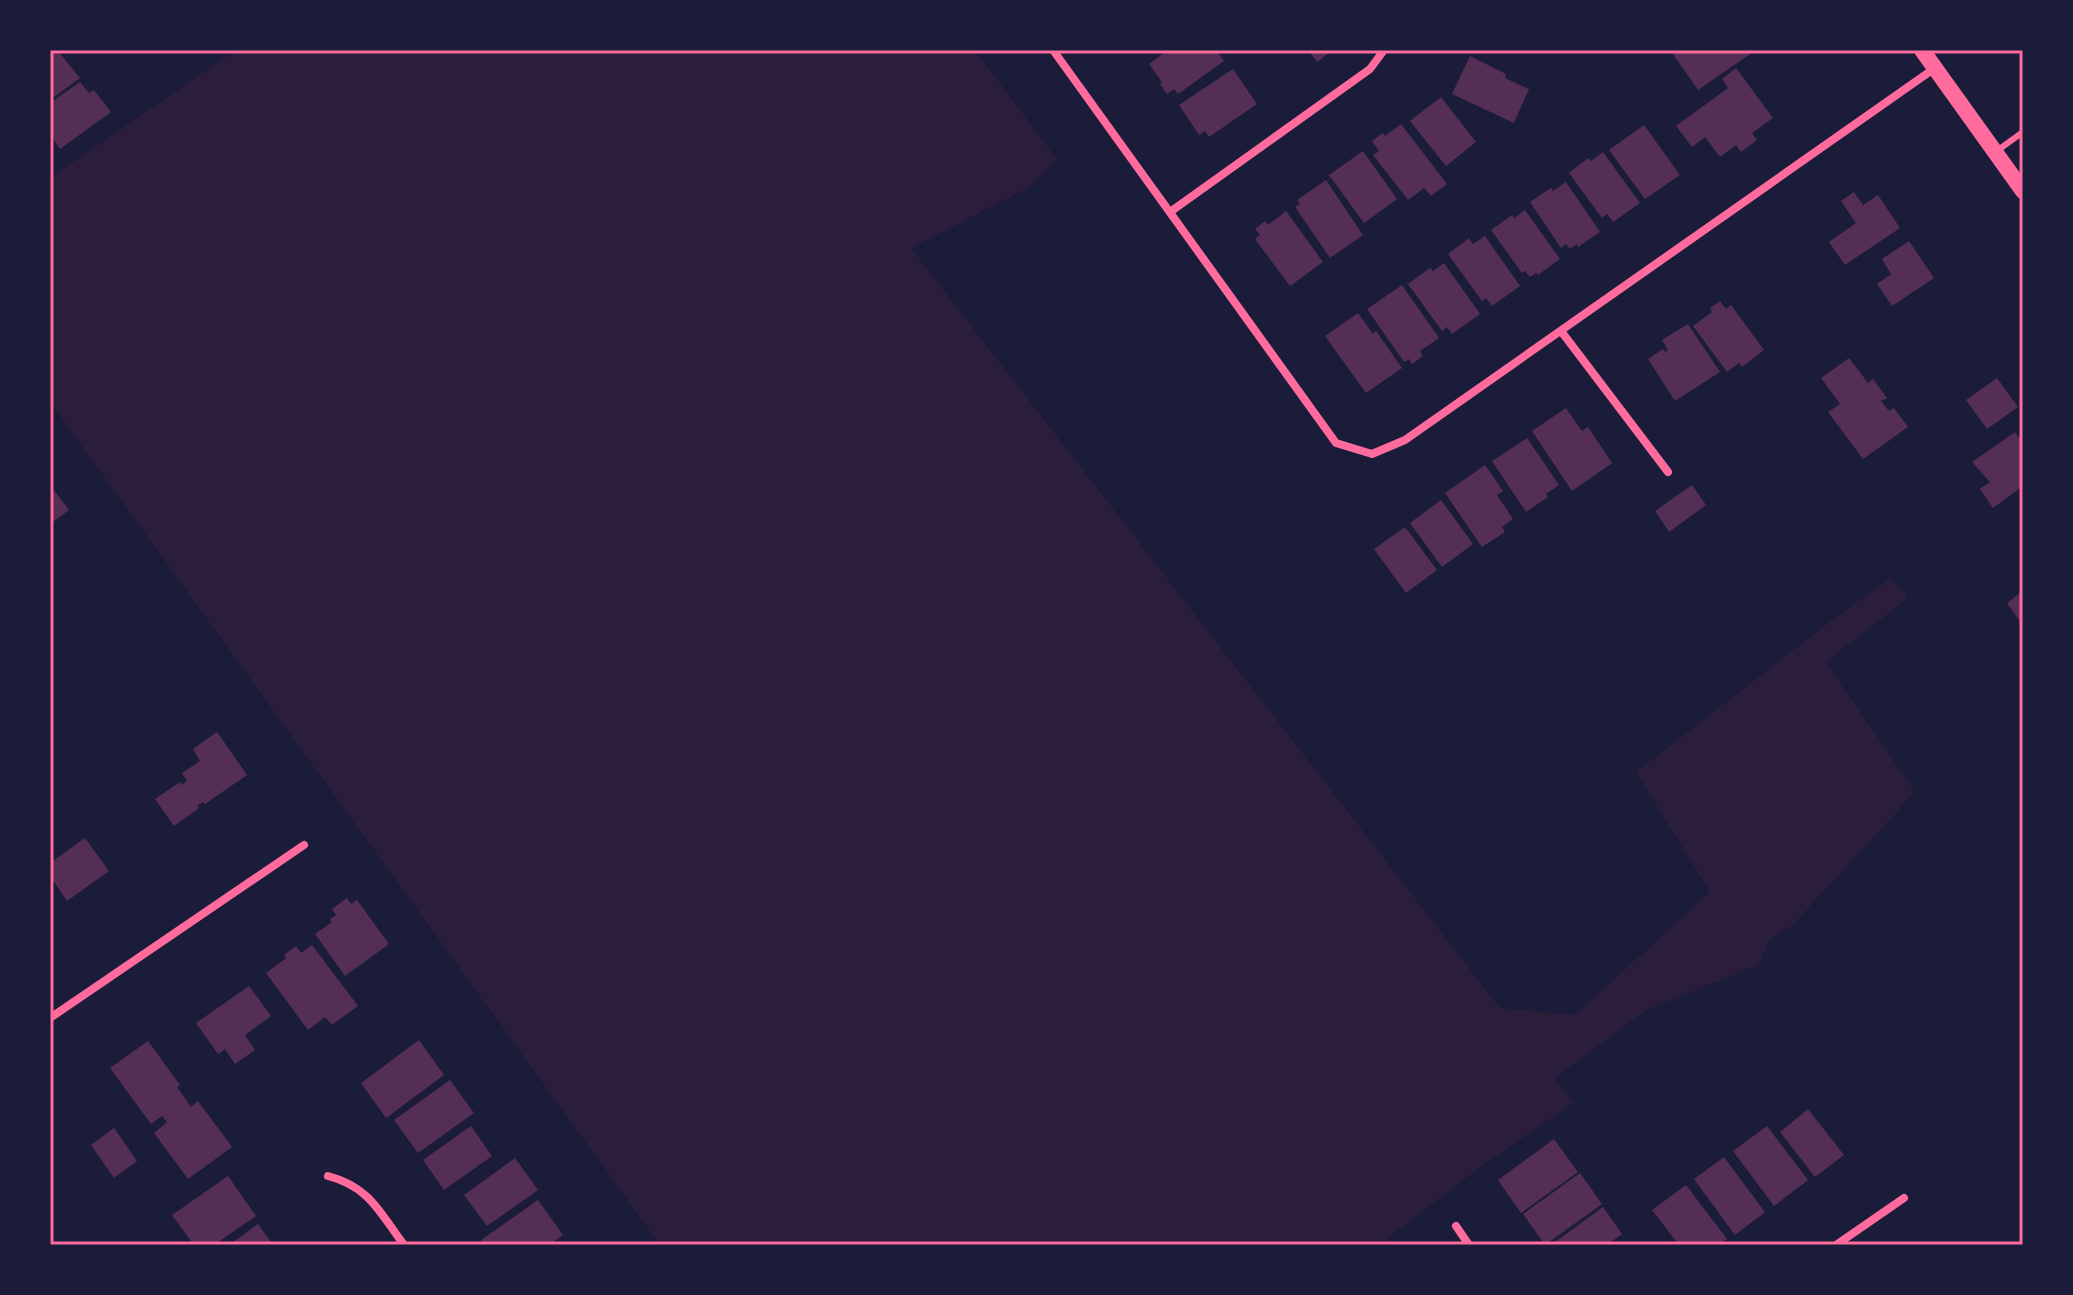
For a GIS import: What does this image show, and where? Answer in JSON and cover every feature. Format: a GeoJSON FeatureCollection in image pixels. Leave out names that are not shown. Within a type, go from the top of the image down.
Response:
{"type":"FeatureCollection","features":[{"type":"Feature","properties":{"kind":"main road"},"geometry":{"type":"LineString","coordinates":[[1922,50],[2023,191]]}},
{"type":"Feature","properties":{"kind":"street"},"geometry":{"type":"LineString","coordinates":[[1053,50],[1336,443],[1372,454],[1405,440],[1935,68]]}},
{"type":"Feature","properties":{"kind":"street"},"geometry":{"type":"LineString","coordinates":[[1170,212],[1370,69],[1384,50]]}},
{"type":"Feature","properties":{"kind":"street"},"geometry":{"type":"LineString","coordinates":[[1561,331],[1668,472]]}},
{"type":"Feature","properties":{"kind":"street"},"geometry":{"type":"LineString","coordinates":[[50,1018],[304,845]]}},
{"type":"Feature","properties":{"kind":"street"},"geometry":{"type":"LineString","coordinates":[[328,1176],[350,1182],[366,1194],[404,1245]]}},
{"type":"Feature","properties":{"kind":"street"},"geometry":{"type":"LineString","coordinates":[[1836,1245],[1904,1198]]}},
{"type":"Feature","properties":{"kind":"street"},"geometry":{"type":"LineString","coordinates":[[1456,1226],[1469,1245]]}},
{"type":"Feature","properties":{"kind":"lane"},"geometry":{"type":"LineString","coordinates":[[1995,153],[2023,132]]}},
{"type":"Feature","properties":{"kind":"shaded area"},"geometry":{"type":"Polygon","coordinates":[[[236,50],[975,50],[1057,159],[1030,187],[911,248],[1500,1008],[1575,1015],[1710,892],[1636,772],[1891,578],[1908,598],[1826,662],[1915,792],[1790,928],[1771,937],[1758,965],[1646,1010],[1555,1078],[1573,1103],[1483,1165],[1379,1245],[660,1245],[50,402],[50,178],[236,50]]]}},
{"type":"Feature","properties":{"kind":"building"},"geometry":{"type":"Polygon","coordinates":[[[57,50],[80,78],[50,100],[50,55],[57,50]]]}},
{"type":"Feature","properties":{"kind":"building"},"geometry":{"type":"Polygon","coordinates":[[[1168,50],[1216,50],[1224,61],[1178,94],[1174,89],[1167,94],[1149,64],[1168,50]]]}},
{"type":"Feature","properties":{"kind":"building"},"geometry":{"type":"Polygon","coordinates":[[[1308,50],[1333,50],[1317,62],[1308,50]]]}},
{"type":"Feature","properties":{"kind":"building"},"geometry":{"type":"Polygon","coordinates":[[[1679,50],[1756,50],[1698,90],[1673,54],[1679,50]]]}},
{"type":"Feature","properties":{"kind":"building"},"geometry":{"type":"Polygon","coordinates":[[[1470,56],[1529,89],[1514,123],[1452,94],[1470,56]]]}},
{"type":"Feature","properties":{"kind":"building"},"geometry":{"type":"Polygon","coordinates":[[[1736,68],[1773,118],[1752,133],[1757,140],[1741,152],[1736,145],[1720,157],[1705,137],[1692,147],[1676,126],[1728,88],[1722,79],[1736,68]]]}},
{"type":"Feature","properties":{"kind":"building"},"geometry":{"type":"Polygon","coordinates":[[[1233,69],[1257,104],[1209,137],[1205,131],[1199,135],[1179,105],[1233,69]]]}},
{"type":"Feature","properties":{"kind":"building"},"geometry":{"type":"Polygon","coordinates":[[[80,82],[89,93],[94,90],[111,112],[60,149],[50,134],[50,103],[80,82]]]}},
{"type":"Feature","properties":{"kind":"building"},"geometry":{"type":"Polygon","coordinates":[[[1441,97],[1476,142],[1446,166],[1410,121],[1441,97]]]}},
{"type":"Feature","properties":{"kind":"building"},"geometry":{"type":"Polygon","coordinates":[[[1401,124],[1447,184],[1431,196],[1424,188],[1408,200],[1373,155],[1379,151],[1372,141],[1401,124]]]}},
{"type":"Feature","properties":{"kind":"building"},"geometry":{"type":"Polygon","coordinates":[[[1644,125],[1680,175],[1645,199],[1609,150],[1644,125]]]}},
{"type":"Feature","properties":{"kind":"building"},"geometry":{"type":"Polygon","coordinates":[[[1363,151],[1397,199],[1364,223],[1329,175],[1363,151]]]}},
{"type":"Feature","properties":{"kind":"building"},"geometry":{"type":"Polygon","coordinates":[[[1603,152],[1640,203],[1613,222],[1607,214],[1602,218],[1569,173],[1588,158],[1591,161],[1603,152]]]}},
{"type":"Feature","properties":{"kind":"building"},"geometry":{"type":"Polygon","coordinates":[[[1326,180],[1363,235],[1330,258],[1295,207],[1300,204],[1297,200],[1326,180]]]}},
{"type":"Feature","properties":{"kind":"building"},"geometry":{"type":"Polygon","coordinates":[[[1566,182],[1600,232],[1570,249],[1566,244],[1561,248],[1530,202],[1566,182]]]}},
{"type":"Feature","properties":{"kind":"building"},"geometry":{"type":"Polygon","coordinates":[[[1854,192],[1863,205],[1878,195],[1900,228],[1845,265],[1829,242],[1856,223],[1841,201],[1854,192]]]}},
{"type":"Feature","properties":{"kind":"building"},"geometry":{"type":"Polygon","coordinates":[[[1525,210],[1560,259],[1538,275],[1536,273],[1530,277],[1525,271],[1522,273],[1491,230],[1525,210]]]}},
{"type":"Feature","properties":{"kind":"building"},"geometry":{"type":"Polygon","coordinates":[[[1286,211],[1323,262],[1290,286],[1255,239],[1260,235],[1255,229],[1265,221],[1268,225],[1286,211]]]}},
{"type":"Feature","properties":{"kind":"building"},"geometry":{"type":"Polygon","coordinates":[[[1485,236],[1520,286],[1492,306],[1486,298],[1482,301],[1448,254],[1469,238],[1473,244],[1485,236]]]}},
{"type":"Feature","properties":{"kind":"building"},"geometry":{"type":"Polygon","coordinates":[[[1909,241],[1934,278],[1892,306],[1877,284],[1891,274],[1882,259],[1909,241]]]}},
{"type":"Feature","properties":{"kind":"building"},"geometry":{"type":"Polygon","coordinates":[[[1444,263],[1480,314],[1452,334],[1447,327],[1442,331],[1408,284],[1430,268],[1433,271],[1444,263]]]}},
{"type":"Feature","properties":{"kind":"building"},"geometry":{"type":"Polygon","coordinates":[[[1402,285],[1439,338],[1420,351],[1423,356],[1412,364],[1409,359],[1404,362],[1367,309],[1402,285]]]}},
{"type":"Feature","properties":{"kind":"building"},"geometry":{"type":"Polygon","coordinates":[[[1720,301],[1726,309],[1731,305],[1764,350],[1742,367],[1739,363],[1727,372],[1693,326],[1712,312],[1710,308],[1720,301]]]}},
{"type":"Feature","properties":{"kind":"building"},"geometry":{"type":"Polygon","coordinates":[[[1358,313],[1373,334],[1376,331],[1402,368],[1366,393],[1325,336],[1358,313]]]}},
{"type":"Feature","properties":{"kind":"building"},"geometry":{"type":"Polygon","coordinates":[[[1688,324],[1720,372],[1675,401],[1648,359],[1663,349],[1665,352],[1668,350],[1662,340],[1688,324]]]}},
{"type":"Feature","properties":{"kind":"building"},"geometry":{"type":"Polygon","coordinates":[[[1849,358],[1868,383],[1873,379],[1887,398],[1881,401],[1889,411],[1894,408],[1908,427],[1863,459],[1828,412],[1840,404],[1821,378],[1849,358]]]}},
{"type":"Feature","properties":{"kind":"building"},"geometry":{"type":"Polygon","coordinates":[[[1997,378],[2018,407],[1987,429],[1966,400],[1997,378]]]}},
{"type":"Feature","properties":{"kind":"building"},"geometry":{"type":"Polygon","coordinates":[[[1566,408],[1582,431],[1588,427],[1612,463],[1572,491],[1532,431],[1566,408]]]}},
{"type":"Feature","properties":{"kind":"building"},"geometry":{"type":"Polygon","coordinates":[[[2015,432],[2018,437],[2023,436],[2023,486],[1993,508],[1980,489],[1990,482],[1972,462],[2015,432]]]}},
{"type":"Feature","properties":{"kind":"building"},"geometry":{"type":"Polygon","coordinates":[[[1527,438],[1559,485],[1526,512],[1492,461],[1527,438]]]}},
{"type":"Feature","properties":{"kind":"building"},"geometry":{"type":"Polygon","coordinates":[[[1485,465],[1503,491],[1497,495],[1513,519],[1502,527],[1505,532],[1482,547],[1445,493],[1485,465]]]}},
{"type":"Feature","properties":{"kind":"building"},"geometry":{"type":"Polygon","coordinates":[[[50,485],[69,510],[50,524],[50,485]]]}},
{"type":"Feature","properties":{"kind":"building"},"geometry":{"type":"Polygon","coordinates":[[[1692,485],[1706,505],[1669,532],[1655,511],[1692,485]]]}},
{"type":"Feature","properties":{"kind":"building"},"geometry":{"type":"Polygon","coordinates":[[[1441,500],[1473,544],[1442,567],[1410,523],[1441,500]]]}},
{"type":"Feature","properties":{"kind":"building"},"geometry":{"type":"Polygon","coordinates":[[[1405,527],[1437,570],[1406,593],[1374,549],[1405,527]]]}},
{"type":"Feature","properties":{"kind":"building"},"geometry":{"type":"Polygon","coordinates":[[[2023,591],[2023,626],[2007,603],[2023,591]]]}},
{"type":"Feature","properties":{"kind":"building"},"geometry":{"type":"Polygon","coordinates":[[[217,732],[247,775],[205,804],[203,802],[197,806],[199,808],[174,826],[155,799],[180,782],[182,785],[187,781],[182,773],[200,761],[193,749],[217,732]]]}},
{"type":"Feature","properties":{"kind":"building"},"geometry":{"type":"Polygon","coordinates":[[[85,838],[109,871],[67,901],[50,876],[50,863],[85,838]]]}},
{"type":"Feature","properties":{"kind":"building"},"geometry":{"type":"Polygon","coordinates":[[[347,898],[351,904],[357,900],[389,944],[345,976],[315,934],[332,922],[330,919],[336,915],[332,909],[347,898]]]}},
{"type":"Feature","properties":{"kind":"building"},"geometry":{"type":"Polygon","coordinates":[[[312,945],[358,1006],[332,1025],[325,1017],[308,1030],[266,973],[296,946],[301,953],[312,945]]]}},
{"type":"Feature","properties":{"kind":"building"},"geometry":{"type":"Polygon","coordinates":[[[249,986],[271,1016],[245,1035],[255,1050],[235,1064],[225,1049],[218,1054],[196,1023],[249,986]]]}},
{"type":"Feature","properties":{"kind":"building"},"geometry":{"type":"Polygon","coordinates":[[[419,1040],[444,1075],[386,1118],[361,1083],[419,1040]]]}},
{"type":"Feature","properties":{"kind":"building"},"geometry":{"type":"Polygon","coordinates":[[[148,1041],[180,1085],[177,1087],[191,1107],[198,1101],[232,1147],[188,1179],[154,1133],[167,1122],[162,1116],[151,1124],[110,1068],[148,1041]]]}},
{"type":"Feature","properties":{"kind":"building"},"geometry":{"type":"Polygon","coordinates":[[[450,1080],[474,1113],[418,1153],[394,1120],[450,1080]]]}},
{"type":"Feature","properties":{"kind":"building"},"geometry":{"type":"Polygon","coordinates":[[[1808,1109],[1844,1155],[1815,1177],[1780,1132],[1808,1109]]]}},
{"type":"Feature","properties":{"kind":"building"},"geometry":{"type":"Polygon","coordinates":[[[471,1126],[492,1156],[444,1190],[423,1160],[471,1126]]]}},
{"type":"Feature","properties":{"kind":"building"},"geometry":{"type":"Polygon","coordinates":[[[1767,1126],[1808,1180],[1774,1206],[1733,1151],[1767,1126]]]}},
{"type":"Feature","properties":{"kind":"building"},"geometry":{"type":"Polygon","coordinates":[[[114,1128],[137,1161],[114,1178],[91,1145],[114,1128]]]}},
{"type":"Feature","properties":{"kind":"building"},"geometry":{"type":"Polygon","coordinates":[[[1554,1139],[1578,1172],[1521,1213],[1498,1180],[1554,1139]]]}},
{"type":"Feature","properties":{"kind":"building"},"geometry":{"type":"Polygon","coordinates":[[[1724,1157],[1765,1212],[1735,1235],[1694,1179],[1724,1157]]]}},
{"type":"Feature","properties":{"kind":"building"},"geometry":{"type":"Polygon","coordinates":[[[515,1158],[538,1190],[487,1226],[464,1195],[515,1158]]]}},
{"type":"Feature","properties":{"kind":"building"},"geometry":{"type":"Polygon","coordinates":[[[1580,1173],[1602,1204],[1545,1245],[1523,1214],[1580,1173]]]}},
{"type":"Feature","properties":{"kind":"building"},"geometry":{"type":"Polygon","coordinates":[[[228,1176],[256,1216],[214,1245],[194,1245],[172,1215],[228,1176]]]}},
{"type":"Feature","properties":{"kind":"building"},"geometry":{"type":"Polygon","coordinates":[[[1686,1185],[1727,1239],[1719,1245],[1679,1245],[1652,1210],[1686,1185]]]}},
{"type":"Feature","properties":{"kind":"building"},"geometry":{"type":"Polygon","coordinates":[[[538,1200],[563,1235],[549,1245],[484,1245],[481,1240],[538,1200]]]}},
{"type":"Feature","properties":{"kind":"building"},"geometry":{"type":"Polygon","coordinates":[[[1603,1207],[1622,1234],[1607,1245],[1551,1245],[1603,1207]]]}},
{"type":"Feature","properties":{"kind":"building"},"geometry":{"type":"Polygon","coordinates":[[[258,1224],[273,1245],[229,1245],[258,1224]]]}}]}
